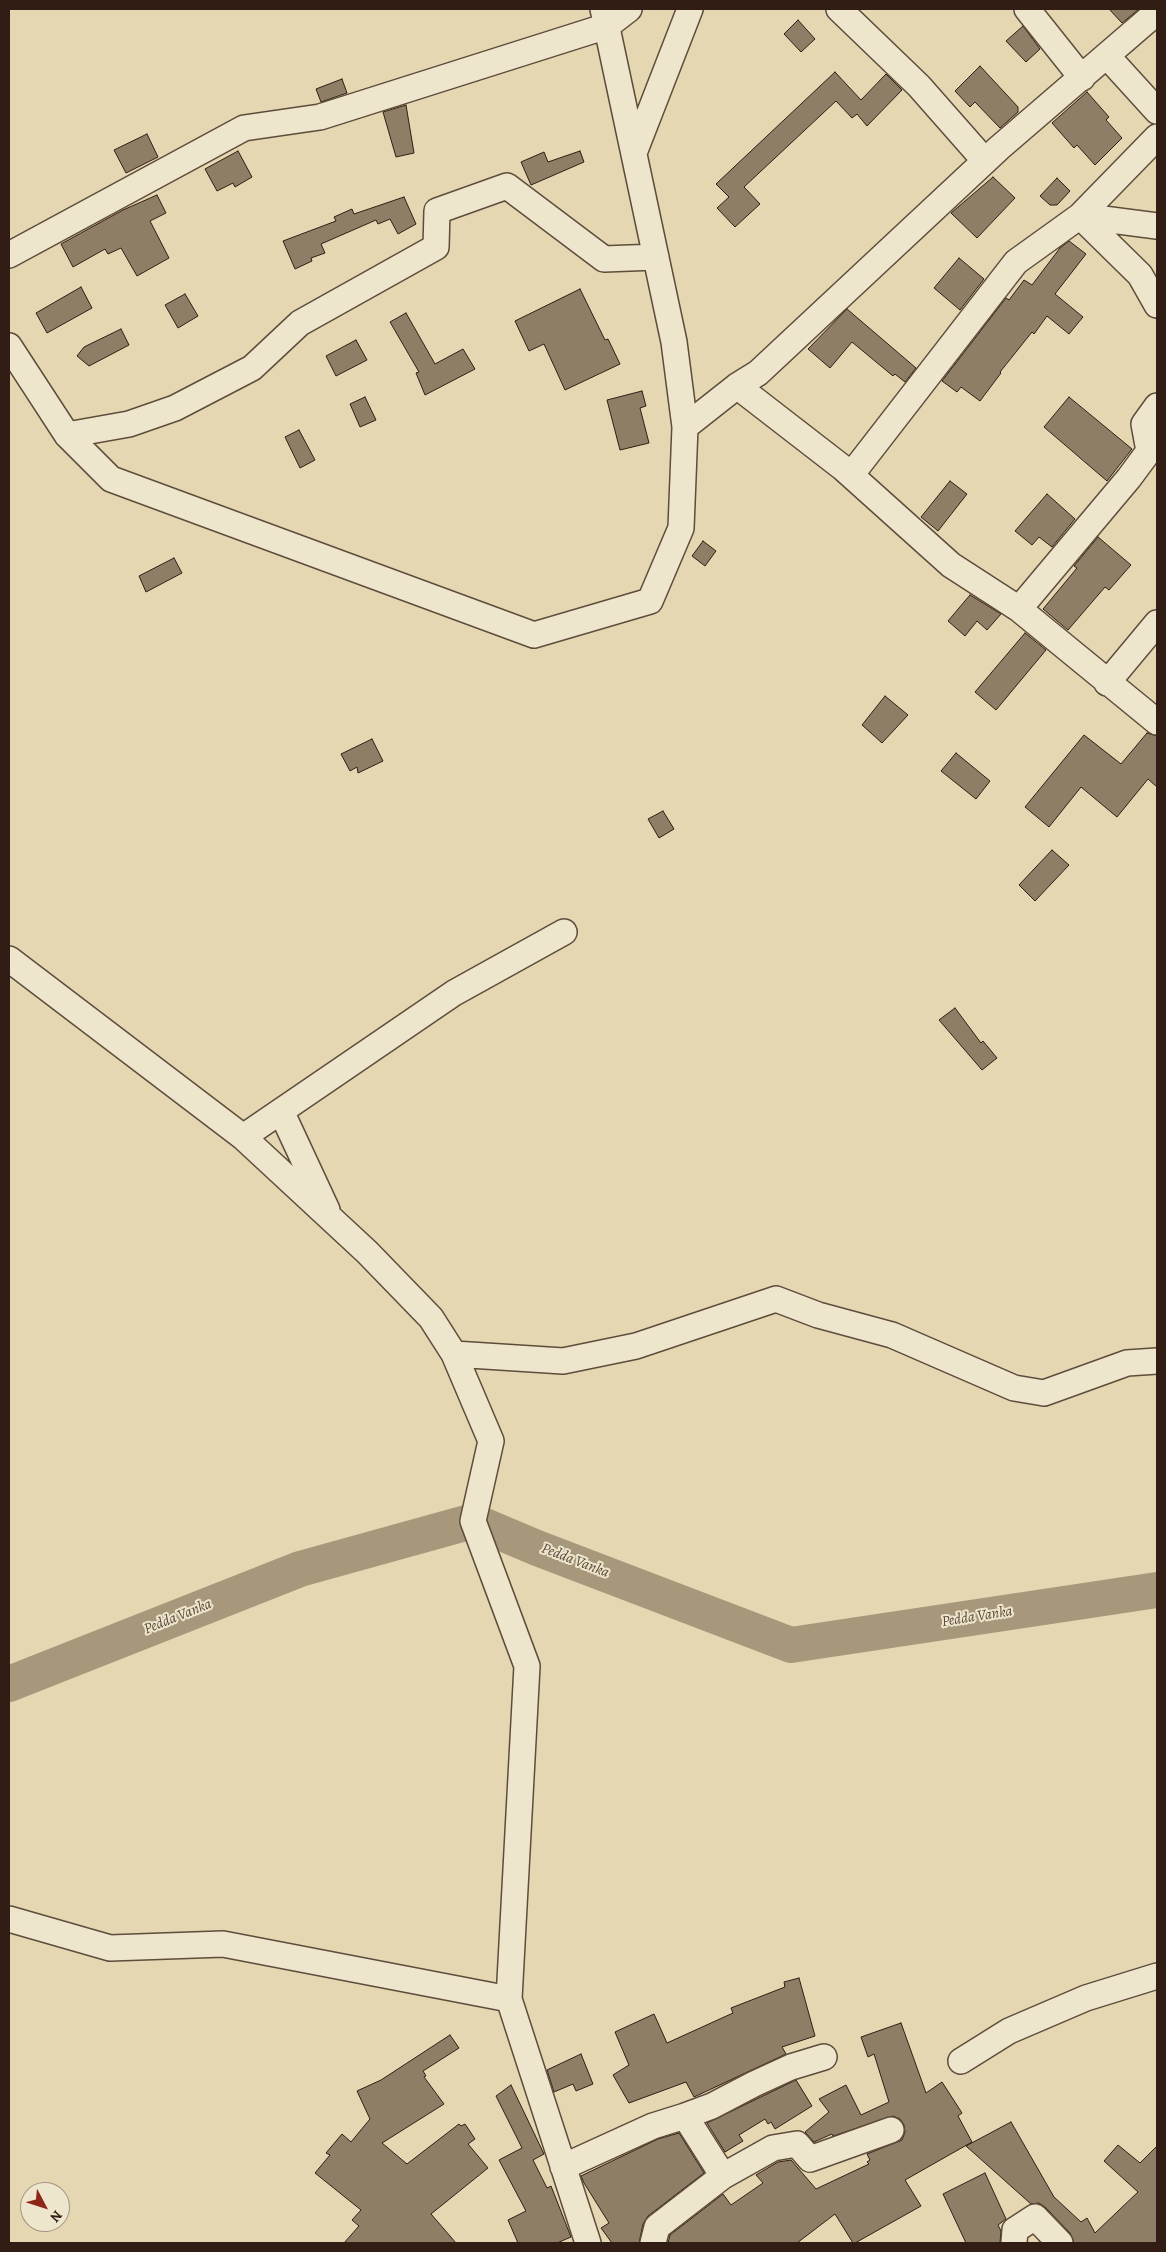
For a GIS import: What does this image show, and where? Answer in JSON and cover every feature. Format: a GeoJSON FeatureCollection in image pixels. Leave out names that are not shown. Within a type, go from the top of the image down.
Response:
{"type":"FeatureCollection","features":[{"type":"Feature","properties":{"kind":"street"},"geometry":{"type":"LineString","coordinates":[[10,252],[244,128],[320,117],[629,9]]}},
{"type":"Feature","properties":{"kind":"street"},"geometry":{"type":"LineString","coordinates":[[634,153],[690,9]]}},
{"type":"Feature","properties":{"kind":"street"},"geometry":{"type":"LineString","coordinates":[[839,9],[919,86],[985,161]]}},
{"type":"Feature","properties":{"kind":"street"},"geometry":{"type":"LineString","coordinates":[[1027,9],[1082,78]]}},
{"type":"Feature","properties":{"kind":"street"},"geometry":{"type":"LineString","coordinates":[[685,427],[737,386],[758,373],[985,161],[1157,12]]}},
{"type":"Feature","properties":{"kind":"street"},"geometry":{"type":"LineString","coordinates":[[9,346],[67,435],[110,479],[534,635],[650,601],[681,528],[685,427],[674,342],[605,17]]}},
{"type":"Feature","properties":{"kind":"street"},"geometry":{"type":"LineString","coordinates":[[1107,56],[1157,111]]}},
{"type":"Feature","properties":{"kind":"street"},"geometry":{"type":"LineString","coordinates":[[851,475],[1016,262],[1080,216],[1157,137]]}},
{"type":"Feature","properties":{"kind":"street"},"geometry":{"type":"LineString","coordinates":[[67,435],[129,424],[175,408],[252,368],[300,323],[436,247],[437,211],[507,186],[604,258],[656,258]]}},
{"type":"Feature","properties":{"kind":"street"},"geometry":{"type":"LineString","coordinates":[[1080,216],[1157,226]]}},
{"type":"Feature","properties":{"kind":"street"},"geometry":{"type":"LineString","coordinates":[[1080,216],[1140,275],[1157,305]]}},
{"type":"Feature","properties":{"kind":"street"},"geometry":{"type":"LineString","coordinates":[[737,386],[851,475],[950,565],[1019,609],[1107,683],[1157,722]]}},
{"type":"Feature","properties":{"kind":"street"},"geometry":{"type":"LineString","coordinates":[[1019,609],[1129,478],[1149,451],[1144,424],[1157,406]]}},
{"type":"Feature","properties":{"kind":"street"},"geometry":{"type":"LineString","coordinates":[[1107,683],[1157,623]]}},
{"type":"Feature","properties":{"kind":"street"},"geometry":{"type":"LineString","coordinates":[[243,1137],[454,993],[564,932]]}},
{"type":"Feature","properties":{"kind":"street"},"geometry":{"type":"LineString","coordinates":[[9,959],[243,1137],[367,1252],[431,1318],[454,1354],[491,1441],[473,1521],[527,1666],[509,1999],[588,2243]]}},
{"type":"Feature","properties":{"kind":"street"},"geometry":{"type":"LineString","coordinates":[[282,1111],[332,1221]]}},
{"type":"Feature","properties":{"kind":"street"},"geometry":{"type":"LineString","coordinates":[[454,1354],[563,1361],[636,1346],[776,1299],[818,1316],[892,1335],[1014,1388],[1036,1392],[1044,1393],[1127,1363],[1157,1360]]}},
{"type":"Feature","properties":{"kind":"street"},"geometry":{"type":"LineString","coordinates":[[9,1918],[110,1948],[224,1944],[509,1999]]}},
{"type":"Feature","properties":{"kind":"street"},"geometry":{"type":"LineString","coordinates":[[961,2060],[1009,2031],[1086,1998],[1157,1976]]}},
{"type":"Feature","properties":{"kind":"street"},"geometry":{"type":"LineString","coordinates":[[563,2167],[653,2126],[712,2106],[754,2084],[824,2056]]}},
{"type":"Feature","properties":{"kind":"street"},"geometry":{"type":"LineString","coordinates":[[685,2116],[723,2176]]}},
{"type":"Feature","properties":{"kind":"street"},"geometry":{"type":"LineString","coordinates":[[653,2243],[657,2228],[723,2176],[773,2148],[797,2144],[810,2160],[891,2130]]}},
{"type":"Feature","properties":{"kind":"street"},"geometry":{"type":"LineString","coordinates":[[1014,2243],[1015,2230],[1035,2217],[1060,2243]]}},
{"type":"Feature","properties":{"kind":"building"},"geometry":{"type":"Polygon","coordinates":[[[1109,9],[1139,9],[1122,23],[1109,9]]]}},
{"type":"Feature","properties":{"kind":"building"},"geometry":{"type":"Polygon","coordinates":[[[798,20],[815,39],[801,52],[784,34],[798,20]]]}},
{"type":"Feature","properties":{"kind":"building"},"geometry":{"type":"Polygon","coordinates":[[[1023,26],[1040,49],[1026,62],[1006,41],[1023,26]]]}},
{"type":"Feature","properties":{"kind":"building"},"geometry":{"type":"Polygon","coordinates":[[[980,66],[1018,107],[1018,112],[1000,128],[975,102],[970,107],[955,91],[980,66]]]}},
{"type":"Feature","properties":{"kind":"building"},"geometry":{"type":"Polygon","coordinates":[[[835,72],[861,100],[886,74],[902,90],[867,126],[857,114],[852,118],[836,101],[744,187],[760,204],[735,227],[717,208],[729,197],[716,184],[835,72]]]}},
{"type":"Feature","properties":{"kind":"building"},"geometry":{"type":"Polygon","coordinates":[[[342,79],[347,93],[321,102],[316,89],[342,79]]]}},
{"type":"Feature","properties":{"kind":"building"},"geometry":{"type":"Polygon","coordinates":[[[1087,92],[1109,117],[1106,120],[1122,138],[1095,165],[1077,145],[1074,148],[1052,123],[1087,92]]]}},
{"type":"Feature","properties":{"kind":"building"},"geometry":{"type":"Polygon","coordinates":[[[406,105],[414,153],[396,157],[383,112],[406,105]]]}},
{"type":"Feature","properties":{"kind":"building"},"geometry":{"type":"Polygon","coordinates":[[[147,134],[158,157],[126,173],[114,150],[147,134]]]}},
{"type":"Feature","properties":{"kind":"building"},"geometry":{"type":"Polygon","coordinates":[[[238,151],[252,177],[235,187],[233,183],[217,191],[205,169],[238,151]]]}},
{"type":"Feature","properties":{"kind":"building"},"geometry":{"type":"Polygon","coordinates":[[[580,151],[584,162],[531,185],[521,162],[544,152],[548,162],[580,151]]]}},
{"type":"Feature","properties":{"kind":"building"},"geometry":{"type":"Polygon","coordinates":[[[993,177],[1015,198],[977,238],[951,213],[993,177]]]}},
{"type":"Feature","properties":{"kind":"building"},"geometry":{"type":"Polygon","coordinates":[[[1057,178],[1070,191],[1057,205],[1050,205],[1040,196],[1057,178]]]}},
{"type":"Feature","properties":{"kind":"building"},"geometry":{"type":"Polygon","coordinates":[[[157,195],[166,213],[150,221],[169,258],[137,276],[121,248],[108,254],[105,249],[73,267],[61,244],[123,210],[157,195]]]}},
{"type":"Feature","properties":{"kind":"building"},"geometry":{"type":"Polygon","coordinates":[[[404,197],[416,224],[398,234],[390,219],[378,224],[376,220],[321,244],[325,253],[311,258],[312,261],[295,269],[283,241],[336,221],[334,217],[352,209],[354,214],[404,197]]]}},
{"type":"Feature","properties":{"kind":"building"},"geometry":{"type":"Polygon","coordinates":[[[1069,241],[1086,254],[1055,294],[1083,317],[1069,334],[1047,316],[1034,334],[1032,332],[1000,372],[980,401],[961,387],[957,392],[942,381],[1006,298],[1009,300],[1024,280],[1032,285],[1060,248],[1069,241]]]}},
{"type":"Feature","properties":{"kind":"building"},"geometry":{"type":"Polygon","coordinates":[[[959,258],[984,279],[960,310],[934,288],[959,258]]]}},
{"type":"Feature","properties":{"kind":"building"},"geometry":{"type":"Polygon","coordinates":[[[81,287],[92,308],[47,333],[36,313],[81,287]]]}},
{"type":"Feature","properties":{"kind":"building"},"geometry":{"type":"Polygon","coordinates":[[[580,289],[605,340],[608,339],[620,364],[565,390],[544,344],[529,351],[515,321],[580,289]]]}},
{"type":"Feature","properties":{"kind":"building"},"geometry":{"type":"Polygon","coordinates":[[[185,294],[198,316],[178,328],[165,305],[185,294]]]}},
{"type":"Feature","properties":{"kind":"building"},"geometry":{"type":"Polygon","coordinates":[[[847,309],[916,368],[905,382],[895,374],[893,376],[852,342],[830,368],[808,349],[847,309]]]}},
{"type":"Feature","properties":{"kind":"building"},"geometry":{"type":"Polygon","coordinates":[[[406,313],[435,364],[463,349],[475,369],[425,395],[416,373],[419,372],[390,322],[406,313]]]}},
{"type":"Feature","properties":{"kind":"building"},"geometry":{"type":"Polygon","coordinates":[[[121,329],[129,345],[89,366],[77,356],[84,347],[121,329]]]}},
{"type":"Feature","properties":{"kind":"building"},"geometry":{"type":"Polygon","coordinates":[[[356,340],[367,360],[336,376],[326,356],[356,340]]]}},
{"type":"Feature","properties":{"kind":"building"},"geometry":{"type":"Polygon","coordinates":[[[642,391],[646,406],[640,408],[649,443],[620,450],[607,400],[642,391]]]}},
{"type":"Feature","properties":{"kind":"building"},"geometry":{"type":"Polygon","coordinates":[[[365,397],[376,420],[360,427],[350,404],[365,397]]]}},
{"type":"Feature","properties":{"kind":"building"},"geometry":{"type":"Polygon","coordinates":[[[1069,397],[1132,449],[1107,481],[1044,427],[1069,397]]]}},
{"type":"Feature","properties":{"kind":"building"},"geometry":{"type":"Polygon","coordinates":[[[299,430],[315,460],[300,468],[285,437],[299,430]]]}},
{"type":"Feature","properties":{"kind":"building"},"geometry":{"type":"Polygon","coordinates":[[[950,481],[967,494],[938,531],[921,517],[950,481]]]}},
{"type":"Feature","properties":{"kind":"building"},"geometry":{"type":"Polygon","coordinates":[[[1047,494],[1075,519],[1052,547],[1039,537],[1032,545],[1015,531],[1047,494]]]}},
{"type":"Feature","properties":{"kind":"building"},"geometry":{"type":"Polygon","coordinates":[[[1098,537],[1131,565],[1109,590],[1105,587],[1068,630],[1043,609],[1077,568],[1074,566],[1098,537]]]}},
{"type":"Feature","properties":{"kind":"building"},"geometry":{"type":"Polygon","coordinates":[[[703,541],[716,551],[705,566],[692,556],[703,541]]]}},
{"type":"Feature","properties":{"kind":"building"},"geometry":{"type":"Polygon","coordinates":[[[174,558],[182,573],[146,592],[139,576],[174,558]]]}},
{"type":"Feature","properties":{"kind":"building"},"geometry":{"type":"Polygon","coordinates":[[[970,595],[1001,614],[987,630],[977,621],[965,636],[948,621],[970,595]]]}},
{"type":"Feature","properties":{"kind":"building"},"geometry":{"type":"Polygon","coordinates":[[[1025,633],[1046,650],[996,710],[975,692],[1025,633]]]}},
{"type":"Feature","properties":{"kind":"building"},"geometry":{"type":"Polygon","coordinates":[[[885,696],[908,715],[882,743],[862,725],[885,696]]]}},
{"type":"Feature","properties":{"kind":"building"},"geometry":{"type":"Polygon","coordinates":[[[1147,733],[1157,736],[1157,787],[1148,779],[1117,817],[1081,787],[1049,827],[1025,807],[1084,735],[1121,764],[1147,733]]]}},
{"type":"Feature","properties":{"kind":"building"},"geometry":{"type":"Polygon","coordinates":[[[372,739],[383,761],[358,773],[357,767],[350,771],[341,754],[372,739]]]}},
{"type":"Feature","properties":{"kind":"building"},"geometry":{"type":"Polygon","coordinates":[[[956,753],[990,781],[976,799],[941,771],[956,753]]]}},
{"type":"Feature","properties":{"kind":"building"},"geometry":{"type":"Polygon","coordinates":[[[663,811],[674,829],[659,838],[648,819],[663,811]]]}},
{"type":"Feature","properties":{"kind":"building"},"geometry":{"type":"Polygon","coordinates":[[[1052,850],[1069,865],[1035,901],[1019,885],[1052,850]]]}},
{"type":"Feature","properties":{"kind":"building"},"geometry":{"type":"Polygon","coordinates":[[[955,1008],[981,1043],[983,1041],[997,1058],[982,1070],[939,1020],[955,1008]]]}},
{"type":"Feature","properties":{"kind":"building"},"geometry":{"type":"Polygon","coordinates":[[[799,1978],[815,2036],[782,2047],[786,2054],[694,2097],[686,2082],[629,2103],[613,2075],[629,2065],[615,2032],[654,2014],[667,2043],[733,2013],[731,2008],[785,1987],[784,1982],[799,1978]]]}},
{"type":"Feature","properties":{"kind":"building"},"geometry":{"type":"Polygon","coordinates":[[[901,2023],[926,2093],[942,2082],[962,2113],[958,2116],[972,2142],[905,2180],[921,2206],[855,2243],[853,2243],[835,2214],[797,2243],[668,2243],[670,2235],[723,2194],[731,2205],[763,2183],[756,2175],[778,2162],[791,2160],[816,2189],[869,2164],[867,2162],[870,2160],[867,2154],[902,2140],[905,2132],[904,2125],[900,2119],[893,2116],[833,2136],[832,2134],[814,2142],[805,2132],[829,2112],[819,2099],[846,2085],[861,2115],[889,2102],[874,2054],[868,2057],[861,2037],[901,2023]]]}},
{"type":"Feature","properties":{"kind":"building"},"geometry":{"type":"Polygon","coordinates":[[[450,2035],[459,2048],[423,2071],[426,2076],[424,2077],[444,2104],[382,2143],[407,2164],[459,2124],[461,2126],[465,2124],[475,2139],[468,2144],[488,2168],[431,2214],[456,2243],[344,2243],[359,2226],[352,2220],[361,2210],[315,2173],[330,2155],[326,2153],[342,2134],[351,2142],[370,2119],[357,2091],[381,2080],[450,2035]]]}},
{"type":"Feature","properties":{"kind":"building"},"geometry":{"type":"Polygon","coordinates":[[[581,2054],[593,2084],[576,2091],[573,2084],[554,2092],[547,2070],[581,2054]]]}},
{"type":"Feature","properties":{"kind":"building"},"geometry":{"type":"Polygon","coordinates":[[[796,2080],[812,2106],[775,2129],[771,2122],[768,2124],[765,2119],[739,2135],[743,2141],[725,2152],[707,2123],[796,2080]]]}},
{"type":"Feature","properties":{"kind":"building"},"geometry":{"type":"Polygon","coordinates":[[[511,2085],[544,2154],[533,2160],[547,2188],[551,2186],[571,2237],[557,2243],[518,2243],[508,2220],[526,2211],[499,2160],[522,2148],[496,2096],[511,2085]]]}},
{"type":"Feature","properties":{"kind":"building"},"geometry":{"type":"Polygon","coordinates":[[[1011,2122],[1054,2197],[1081,2222],[1087,2218],[1095,2233],[1138,2192],[1104,2161],[1118,2145],[1140,2163],[1157,2146],[1157,2243],[1074,2243],[1070,2233],[1045,2207],[1039,2203],[1031,2204],[966,2146],[1011,2122]]]}},
{"type":"Feature","properties":{"kind":"building"},"geometry":{"type":"Polygon","coordinates":[[[679,2133],[704,2173],[648,2216],[643,2224],[639,2243],[612,2243],[601,2228],[609,2223],[581,2176],[658,2139],[679,2133]]]}},
{"type":"Feature","properties":{"kind":"building"},"geometry":{"type":"Polygon","coordinates":[[[985,2173],[1006,2219],[998,2225],[1001,2231],[1000,2243],[966,2243],[943,2194],[985,2173]]]}},
{"type":"Feature","properties":{"kind":"waterway","name":"Pedda Vanka"},"geometry":{"type":"LineString","coordinates":[[9,1684],[300,1569],[473,1521],[537,1548],[791,1645],[1157,1590]]}}]}
